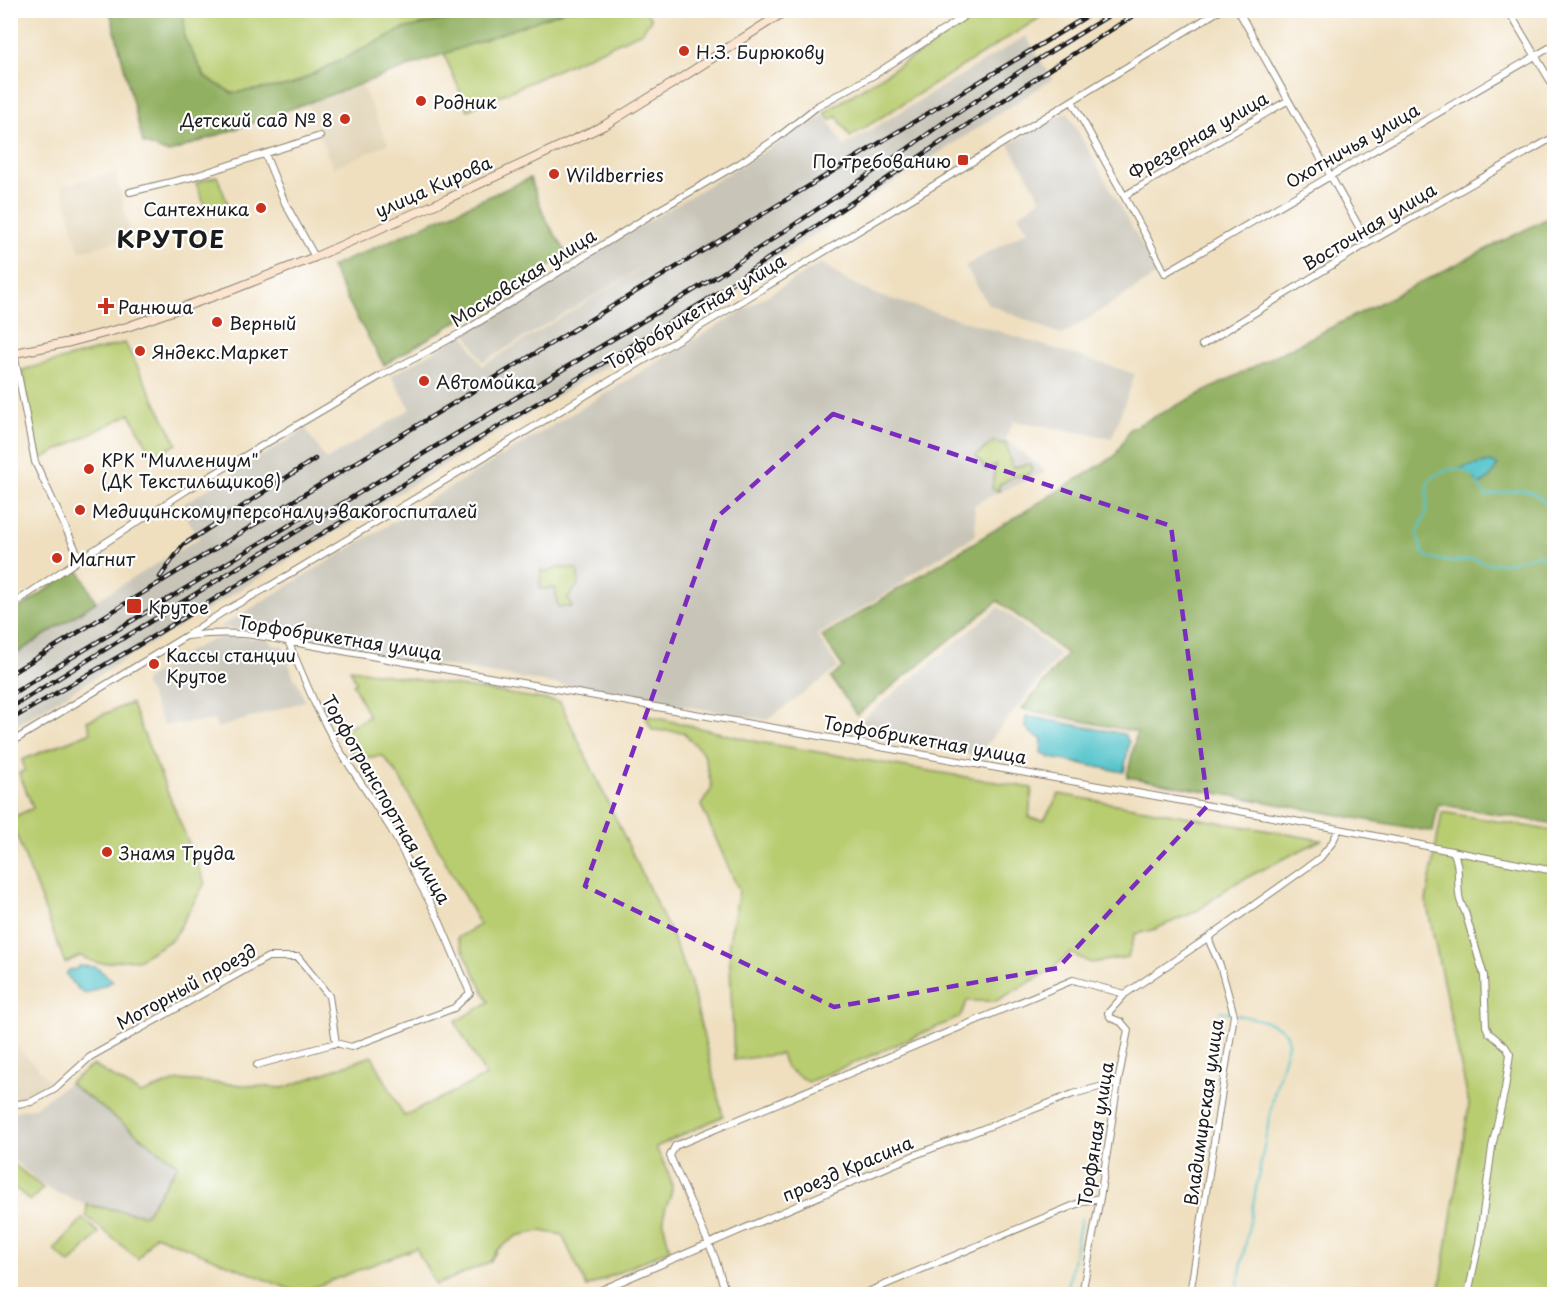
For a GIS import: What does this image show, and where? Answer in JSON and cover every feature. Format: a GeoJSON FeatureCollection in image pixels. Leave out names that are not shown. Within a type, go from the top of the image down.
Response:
{"type":"FeatureCollection","features":[{"type":"Feature","properties":{"kind":"street","name":"улица Кирова"},"geometry":{"type":"LineString","coordinates":[[12,354],[127,327],[234,289],[315,257],[457,194],[605,125],[787,10]]}},
{"type":"Feature","properties":{"kind":"street","name":"Московская улица"},"geometry":{"type":"LineString","coordinates":[[10,606],[188,490],[382,375],[466,330],[652,214],[740,163],[819,105],[874,75],[974,10]]}},
{"type":"Feature","properties":{"kind":"street","name":"Торфобрикетная улица"},"geometry":{"type":"LineString","coordinates":[[10,743],[1220,10]]}},
{"type":"Feature","properties":{"kind":"street"},"geometry":{"type":"LineString","coordinates":[[1238,10],[1368,243]]}},
{"type":"Feature","properties":{"kind":"street"},"geometry":{"type":"LineString","coordinates":[[1508,10],[1554,87]]}},
{"type":"Feature","properties":{"kind":"street","name":"Охотничья улица"},"geometry":{"type":"LineString","coordinates":[[1124,196],[1165,273],[1554,45]]}},
{"type":"Feature","properties":{"kind":"street"},"geometry":{"type":"LineString","coordinates":[[1072,101],[1124,196]]}},
{"type":"Feature","properties":{"kind":"street","name":"Фрезерная улица"},"geometry":{"type":"LineString","coordinates":[[1124,196],[1287,101]]}},
{"type":"Feature","properties":{"kind":"street"},"geometry":{"type":"LineString","coordinates":[[130,192],[192,177],[320,135]]}},
{"type":"Feature","properties":{"kind":"street","name":"Восточная улица"},"geometry":{"type":"LineString","coordinates":[[1202,345],[1368,243],[1554,137]]}},
{"type":"Feature","properties":{"kind":"street"},"geometry":{"type":"LineString","coordinates":[[265,154],[290,213],[315,257]]}},
{"type":"Feature","properties":{"kind":"street"},"geometry":{"type":"LineString","coordinates":[[12,354],[35,462],[80,559]]}},
{"type":"Feature","properties":{"kind":"street","name":"Торфобрикетная улица"},"geometry":{"type":"LineString","coordinates":[[186,636],[235,633],[288,641],[1339,829],[1554,871]]}},
{"type":"Feature","properties":{"kind":"street","name":"Торфотранспортная улица"},"geometry":{"type":"LineString","coordinates":[[257,1065],[336,1043],[351,1047],[454,1008],[470,993],[439,920],[391,829],[336,745],[315,704],[288,641]]}},
{"type":"Feature","properties":{"kind":"street"},"geometry":{"type":"LineString","coordinates":[[726,1294],[715,1258],[670,1156],[675,1146],[1073,981],[1125,994],[1320,858],[1332,843],[1339,829]]}},
{"type":"Feature","properties":{"kind":"street"},"geometry":{"type":"LineString","coordinates":[[1453,851],[1457,857],[1460,903],[1465,912],[1484,976],[1486,1026],[1489,1033],[1505,1046],[1510,1054],[1492,1147],[1479,1243],[1468,1294]]}},
{"type":"Feature","properties":{"kind":"street","name":"Владимирская улица"},"geometry":{"type":"LineString","coordinates":[[1190,1294],[1234,1015],[1220,965],[1209,937]]}},
{"type":"Feature","properties":{"kind":"street","name":"Моторный проезд"},"geometry":{"type":"LineString","coordinates":[[10,1105],[31,1102],[55,1089],[90,1057],[268,957],[298,957],[329,996],[336,1043]]}},
{"type":"Feature","properties":{"kind":"street","name":"Торфяная улица"},"geometry":{"type":"LineString","coordinates":[[1082,1294],[1128,1030],[1108,1012],[1125,994]]}},
{"type":"Feature","properties":{"kind":"street","name":"проезд Красина"},"geometry":{"type":"LineString","coordinates":[[592,1294],[915,1155],[1072,1094],[1118,1082]]}},
{"type":"Feature","properties":{"kind":"street"},"geometry":{"type":"LineString","coordinates":[[863,1294],[1084,1201],[1100,1198]]}},
{"type":"Feature","properties":{"kind":"street"},"geometry":{"type":"LineString","coordinates":[[10,1288],[18,1294]]}},
{"type":"Feature","properties":{"kind":"highlighted area"},"geometry":{"type":"Polygon","coordinates":[[[833,414],[1171,526],[1208,805],[1058,968],[834,1007],[585,886],[716,518],[833,414]]]}},
{"type":"Feature","properties":{"kind":"shaded area"},"geometry":{"type":"Polygon","coordinates":[[[1026,36],[1052,79],[716,299],[11,728],[11,652],[199,538],[180,506],[306,429],[326,460],[411,409],[391,376],[464,334],[482,366],[670,251],[483,362],[466,333],[604,248],[825,115],[844,146],[1026,36]]]}},
{"type":"Feature","properties":{"kind":"shaded area","name":"Детский сад № 8"},"geometry":{"type":"Polygon","coordinates":[[[361,83],[388,144],[333,168],[307,103],[361,83]]]}},
{"type":"Feature","properties":{"kind":"shaded area"},"geometry":{"type":"Polygon","coordinates":[[[1067,112],[1158,274],[1062,335],[988,304],[965,266],[1028,230],[1018,215],[1041,199],[1009,144],[1067,112]]]}},
{"type":"Feature","properties":{"kind":"shaded area"},"geometry":{"type":"Polygon","coordinates":[[[116,172],[131,238],[79,252],[62,186],[116,172]]]}},
{"type":"Feature","properties":{"kind":"shaded area"},"geometry":{"type":"Polygon","coordinates":[[[821,263],[846,280],[877,295],[1135,374],[1112,438],[1014,421],[1005,439],[1046,472],[974,505],[976,535],[817,635],[838,668],[767,720],[220,627],[821,263]]]}},
{"type":"Feature","properties":{"kind":"shaded area"},"geometry":{"type":"Polygon","coordinates":[[[999,607],[1060,655],[977,756],[848,731],[999,607]]]}},
{"type":"Feature","properties":{"kind":"shaded area"},"geometry":{"type":"Polygon","coordinates":[[[228,636],[269,640],[273,645],[283,646],[294,679],[305,701],[217,728],[215,720],[164,725],[144,683],[147,678],[184,657],[183,654],[210,641],[228,636]]]}},
{"type":"Feature","properties":{"kind":"shaded area"},"geometry":{"type":"Polygon","coordinates":[[[10,1039],[50,1081],[23,1100],[11,1101],[10,1039]]]}},
{"type":"Feature","properties":{"kind":"shaded area"},"geometry":{"type":"Polygon","coordinates":[[[69,1083],[178,1165],[145,1216],[87,1205],[48,1189],[11,1158],[11,1112],[34,1108],[69,1083]]]}},
{"type":"Feature","properties":{"kind":"green space"},"geometry":{"type":"Polygon","coordinates":[[[564,10],[646,11],[651,19],[642,32],[468,110],[444,54],[564,10]]]}},
{"type":"Feature","properties":{"kind":"green space"},"geometry":{"type":"Polygon","coordinates":[[[987,10],[1022,11],[1026,16],[1034,11],[1041,11],[1044,15],[850,137],[837,116],[830,120],[825,112],[987,10]]]}},
{"type":"Feature","properties":{"kind":"green space"},"geometry":{"type":"Polygon","coordinates":[[[110,11],[184,11],[184,37],[205,77],[232,93],[291,85],[403,29],[485,11],[564,11],[168,153],[143,143],[110,11]]]}},
{"type":"Feature","properties":{"kind":"green space"},"geometry":{"type":"Polygon","coordinates":[[[184,11],[485,11],[403,29],[291,85],[232,93],[205,77],[184,37],[184,11]]]}},
{"type":"Feature","properties":{"kind":"green space"},"geometry":{"type":"Polygon","coordinates":[[[217,176],[228,205],[207,211],[196,183],[217,176]]]}},
{"type":"Feature","properties":{"kind":"green space"},"geometry":{"type":"Polygon","coordinates":[[[530,178],[546,220],[568,255],[384,365],[331,267],[530,178]]]}},
{"type":"Feature","properties":{"kind":"green space"},"geometry":{"type":"Polygon","coordinates":[[[1554,215],[1554,824],[1438,804],[1433,832],[1127,777],[1137,732],[1022,709],[1067,654],[998,601],[857,715],[831,678],[843,667],[822,636],[1115,456],[1130,429],[1554,215]]]}},
{"type":"Feature","properties":{"kind":"green space"},"geometry":{"type":"Polygon","coordinates":[[[125,343],[177,444],[153,457],[130,414],[39,460],[22,370],[125,343]]]}},
{"type":"Feature","properties":{"kind":"green space"},"geometry":{"type":"Polygon","coordinates":[[[993,442],[1006,444],[1012,468],[1030,464],[1032,470],[1027,475],[1014,476],[999,485],[999,491],[992,488],[996,464],[986,470],[976,456],[993,442]]]}},
{"type":"Feature","properties":{"kind":"green space"},"geometry":{"type":"Polygon","coordinates":[[[78,568],[96,602],[11,657],[11,614],[78,568]]]}},
{"type":"Feature","properties":{"kind":"green space"},"geometry":{"type":"Polygon","coordinates":[[[559,568],[577,569],[579,583],[568,598],[572,607],[558,607],[555,588],[540,589],[541,570],[548,572],[559,568]]]}},
{"type":"Feature","properties":{"kind":"green space"},"geometry":{"type":"Polygon","coordinates":[[[350,669],[560,702],[670,932],[690,980],[723,1116],[656,1147],[668,1172],[672,1187],[664,1220],[670,1249],[587,1287],[562,1235],[541,1231],[517,1236],[497,1250],[490,1262],[436,1285],[416,1248],[299,1293],[155,1235],[138,1259],[86,1216],[87,1205],[145,1215],[178,1165],[69,1083],[93,1065],[141,1094],[179,1080],[283,1088],[372,1056],[404,1116],[486,1076],[455,1022],[489,1002],[457,938],[480,925],[398,775],[383,756],[355,758],[339,731],[369,717],[353,684],[356,682],[350,669]]]}},
{"type":"Feature","properties":{"kind":"green space","name":"Знамя Труда"},"geometry":{"type":"Polygon","coordinates":[[[131,703],[205,883],[173,939],[138,960],[99,963],[80,956],[65,963],[11,821],[11,818],[33,808],[19,773],[25,770],[22,760],[91,732],[87,721],[131,703]]]}},
{"type":"Feature","properties":{"kind":"green space"},"geometry":{"type":"Polygon","coordinates":[[[645,715],[758,742],[1032,788],[1029,818],[1044,820],[1059,794],[1321,840],[1232,885],[1197,911],[1153,930],[1135,934],[1128,957],[1091,963],[1070,953],[1050,971],[996,1001],[967,1001],[960,1017],[808,1082],[786,1068],[781,1054],[734,1060],[729,941],[739,891],[701,805],[712,788],[704,754],[683,732],[652,730],[645,715]]]}},
{"type":"Feature","properties":{"kind":"green space"},"geometry":{"type":"Polygon","coordinates":[[[1442,812],[1554,831],[1554,1294],[1439,1294],[1469,1104],[1426,901],[1442,812]]]}},
{"type":"Feature","properties":{"kind":"green space"},"geometry":{"type":"Polygon","coordinates":[[[11,1162],[43,1188],[30,1201],[11,1184],[11,1162]]]}},
{"type":"Feature","properties":{"kind":"green space"},"geometry":{"type":"Polygon","coordinates":[[[83,1218],[99,1233],[70,1264],[54,1250],[83,1218]]]}},
{"type":"Feature","properties":{"kind":"water"},"geometry":{"type":"Polygon","coordinates":[[[1490,462],[1498,465],[1489,479],[1479,485],[1471,474],[1461,468],[1490,462]]]}},
{"type":"Feature","properties":{"kind":"water"},"geometry":{"type":"Polygon","coordinates":[[[1026,716],[1124,734],[1129,742],[1124,772],[1051,758],[1041,753],[1042,739],[1032,734],[1025,726],[1026,716]]]}},
{"type":"Feature","properties":{"kind":"water"},"geometry":{"type":"Polygon","coordinates":[[[79,966],[96,967],[113,981],[86,994],[77,988],[66,974],[69,970],[79,966]]]}},
{"type":"Feature","properties":{"kind":"waterway"},"geometry":{"type":"LineString","coordinates":[[1474,478],[1463,470],[1451,469],[1439,473],[1428,481],[1426,513],[1417,534],[1423,554],[1429,558],[1451,562],[1475,559],[1491,564],[1539,554]]}},
{"type":"Feature","properties":{"kind":"waterway"},"geometry":{"type":"LineString","coordinates":[[1477,483],[1486,496],[1514,491],[1533,493],[1543,501],[1554,516]]}},
{"type":"Feature","properties":{"kind":"waterway"},"geometry":{"type":"LineString","coordinates":[[1540,557],[1554,553]]}},
{"type":"Feature","properties":{"kind":"waterway"},"geometry":{"type":"LineString","coordinates":[[1220,1011],[1231,1014]]}},
{"type":"Feature","properties":{"kind":"waterway"},"geometry":{"type":"LineString","coordinates":[[1236,1294],[1274,1094],[1288,1044],[1287,1034],[1282,1029],[1264,1021],[1237,1015]]}},
{"type":"Feature","properties":{"kind":"waterway"},"geometry":{"type":"LineString","coordinates":[[1067,1294],[1081,1219]]}},
{"type":"Feature","properties":{"kind":"railway"},"geometry":{"type":"LineString","coordinates":[[10,674],[1097,10]]}},
{"type":"Feature","properties":{"kind":"railway"},"geometry":{"type":"LineString","coordinates":[[10,708],[719,275],[1040,58],[1118,10]]}},
{"type":"Feature","properties":{"kind":"railway"},"geometry":{"type":"LineString","coordinates":[[10,720],[137,646],[702,303],[1053,67],[1142,10]]}},
{"type":"Feature","properties":{"kind":"railway"},"geometry":{"type":"LineString","coordinates":[[160,577],[183,545],[315,459]]}},
{"type":"Feature","properties":{"kind":"railway"},"geometry":{"type":"LineString","coordinates":[[10,695],[316,509]]}},
{"type":"Feature","properties":{"kind":"place","name":"Н.З. Бирюкову"},"geometry":{"type":"Point","coordinates":[684,51]}},
{"type":"Feature","properties":{"kind":"place","name":"Родник"},"geometry":{"type":"Point","coordinates":[421,101]}},
{"type":"Feature","properties":{"kind":"place","name":"Детский сад № 8"},"geometry":{"type":"Point","coordinates":[345,119]}},
{"type":"Feature","properties":{"kind":"place","name":"По требованию"},"geometry":{"type":"Point","coordinates":[963,160]}},
{"type":"Feature","properties":{"kind":"place","name":"Wildberries"},"geometry":{"type":"Point","coordinates":[554,174]}},
{"type":"Feature","properties":{"kind":"place","name":"Сантехника"},"geometry":{"type":"Point","coordinates":[261,208]}},
{"type":"Feature","properties":{"kind":"place","name":"Ранюша"},"geometry":{"type":"Point","coordinates":[106,306]}},
{"type":"Feature","properties":{"kind":"place","name":"Верный"},"geometry":{"type":"Point","coordinates":[217,322]}},
{"type":"Feature","properties":{"kind":"place","name":"Яндекс.Маркет"},"geometry":{"type":"Point","coordinates":[140,351]}},
{"type":"Feature","properties":{"kind":"place","name":"Автомойка"},"geometry":{"type":"Point","coordinates":[424,381]}},
{"type":"Feature","properties":{"kind":"place","name":"КРК \"Миллениум\" (ДК Текстильщиков)"},"geometry":{"type":"Point","coordinates":[89,469]}},
{"type":"Feature","properties":{"kind":"place","name":"Медицинскому персоналу эвакогоспиталей"},"geometry":{"type":"Point","coordinates":[80,510]}},
{"type":"Feature","properties":{"kind":"place","name":"Магнит"},"geometry":{"type":"Point","coordinates":[57,558]}},
{"type":"Feature","properties":{"kind":"place","name":"Крутое"},"geometry":{"type":"Point","coordinates":[134,606]}},
{"type":"Feature","properties":{"kind":"place","name":"Кассы станции Крутое"},"geometry":{"type":"Point","coordinates":[154,664]}},
{"type":"Feature","properties":{"kind":"place","name":"Знамя Труда"},"geometry":{"type":"Point","coordinates":[107,852]}},
{"type":"Feature","properties":{"kind":"district","name":"КРУТОЕ"},"geometry":{"type":"Point","coordinates":[171,238]}}]}
